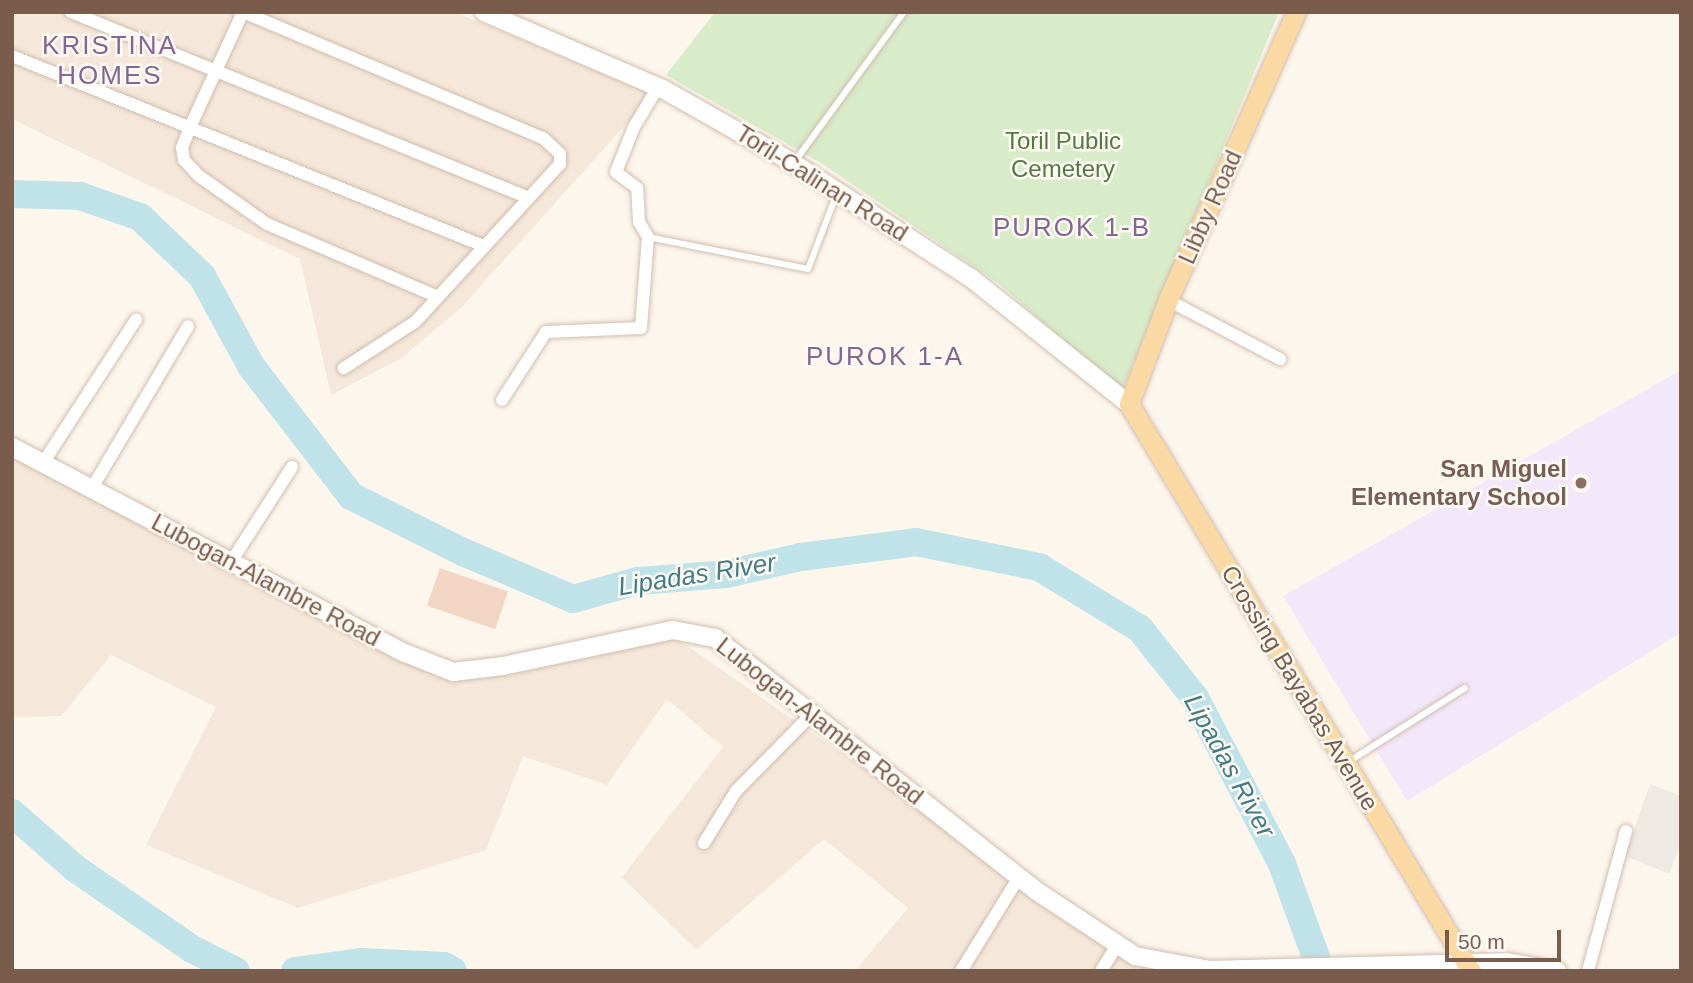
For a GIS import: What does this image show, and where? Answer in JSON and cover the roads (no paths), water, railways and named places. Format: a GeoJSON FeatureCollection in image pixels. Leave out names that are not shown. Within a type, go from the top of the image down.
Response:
{"type":"FeatureCollection","features":[{"type":"Feature","properties":{"kind":"main road","name":"Libby Road"},"geometry":{"type":"LineString","coordinates":[[1129,404],[1168,300],[1296,12]]}},
{"type":"Feature","properties":{"kind":"main road","name":"Crossing Bayabas Avenue"},"geometry":{"type":"LineString","coordinates":[[1129,404],[1469,967]]}},
{"type":"Feature","properties":{"kind":"street"},"geometry":{"type":"LineString","coordinates":[[71,12],[529,198]]}},
{"type":"Feature","properties":{"kind":"street"},"geometry":{"type":"LineString","coordinates":[[344,368],[415,322],[438,297],[484,246],[529,198],[562,159],[543,138],[243,12],[218,72],[190,127],[182,148],[184,160],[245,211],[438,297]]}},
{"type":"Feature","properties":{"kind":"street","name":"Toril-Calinan Road"},"geometry":{"type":"LineString","coordinates":[[484,12],[658,87],[793,163],[971,278],[1129,404]]}},
{"type":"Feature","properties":{"kind":"street"},"geometry":{"type":"LineString","coordinates":[[12,56],[484,246]]}},
{"type":"Feature","properties":{"kind":"street"},"geometry":{"type":"LineString","coordinates":[[502,400],[546,332],[641,327],[648,237],[639,222],[637,188],[616,172],[634,127],[658,87]]}},
{"type":"Feature","properties":{"kind":"street"},"geometry":{"type":"LineString","coordinates":[[1168,300],[1280,359]]}},
{"type":"Feature","properties":{"kind":"street"},"geometry":{"type":"LineString","coordinates":[[43,463],[136,320]]}},
{"type":"Feature","properties":{"kind":"street"},"geometry":{"type":"LineString","coordinates":[[92,488],[188,326]]}},
{"type":"Feature","properties":{"kind":"street","name":"Lubogan-Alambre Road"},"geometry":{"type":"LineString","coordinates":[[12,447],[405,653],[453,671],[503,666],[673,629],[693,631],[733,649],[1020,877],[1115,947],[1179,969],[1469,967],[1507,962],[1557,971]]}},
{"type":"Feature","properties":{"kind":"street"},"geometry":{"type":"LineString","coordinates":[[231,562],[292,467]]}},
{"type":"Feature","properties":{"kind":"street"},"geometry":{"type":"LineString","coordinates":[[704,843],[736,791],[813,713]]}},
{"type":"Feature","properties":{"kind":"street"},"geometry":{"type":"LineString","coordinates":[[1588,971],[1626,831]]}},
{"type":"Feature","properties":{"kind":"street"},"geometry":{"type":"LineString","coordinates":[[961,971],[1020,877]]}},
{"type":"Feature","properties":{"kind":"street"},"geometry":{"type":"LineString","coordinates":[[1101,971],[1115,947]]}},
{"type":"Feature","properties":{"kind":"lane"},"geometry":{"type":"LineString","coordinates":[[793,163],[904,12]]}},
{"type":"Feature","properties":{"kind":"lane"},"geometry":{"type":"LineString","coordinates":[[648,237],[808,269],[838,191]]}},
{"type":"Feature","properties":{"kind":"lane"},"geometry":{"type":"LineString","coordinates":[[1346,763],[1465,688]]}},
{"type":"Feature","properties":{"kind":"waterway","name":"Lipadas River"},"geometry":{"type":"LineString","coordinates":[[12,194],[80,196],[140,217],[202,276],[251,366],[351,496],[463,552],[573,599],[638,581],[726,574],[801,557],[916,542],[1039,567],[1140,629],[1195,698],[1282,864],[1321,971]]}},
{"type":"Feature","properties":{"kind":"waterway"},"geometry":{"type":"LineString","coordinates":[[12,813],[76,869],[192,949],[236,971]]}},
{"type":"Feature","properties":{"kind":"waterway"},"geometry":{"type":"LineString","coordinates":[[295,971],[362,962],[444,966],[453,971]]}},
{"type":"Feature","properties":{"kind":"place","name":"San Miguel Elementary School"},"geometry":{"type":"Point","coordinates":[1581,483]}},
{"type":"Feature","properties":{"kind":"district","name":"KRISTINA HOMES"},"geometry":{"type":"Point","coordinates":[110,61]}},
{"type":"Feature","properties":{"kind":"district","name":"PUROK 1-B"},"geometry":{"type":"Point","coordinates":[1072,228]}},
{"type":"Feature","properties":{"kind":"district","name":"PUROK 1-A"},"geometry":{"type":"Point","coordinates":[885,357]}},
{"type":"Feature","properties":{"kind":"park label","name":"Toril Public Cemetery"},"geometry":{"type":"Point","coordinates":[1063,155]}}]}
